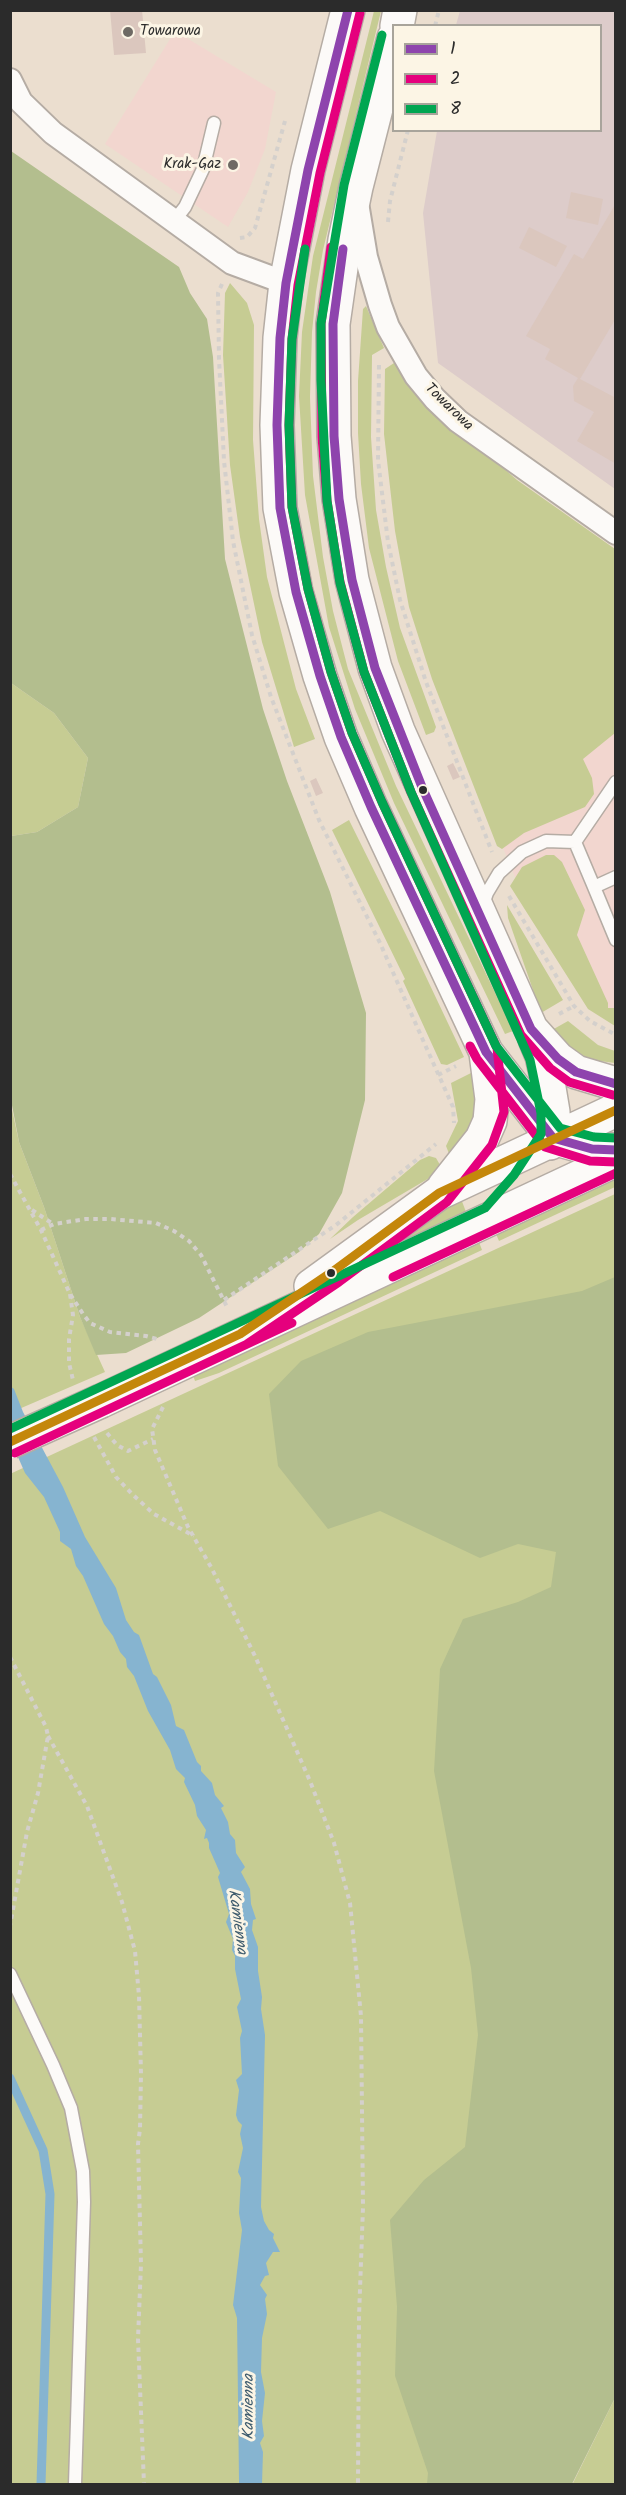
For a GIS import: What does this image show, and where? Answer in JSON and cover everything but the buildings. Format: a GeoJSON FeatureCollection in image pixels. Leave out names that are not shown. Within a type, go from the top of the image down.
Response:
{"type":"FeatureCollection","features":[{"type":"Feature","properties":{"kind":"street"},"geometry":{"type":"LineString","coordinates":[[348,10],[308,170],[286,283],[279,349],[277,425],[279,496],[296,592],[320,676],[345,747],[492,1099],[490,1121],[482,1139],[439,1192]]}},
{"type":"Feature","properties":{"kind":"street"},"geometry":{"type":"LineString","coordinates":[[392,42],[356,187],[345,240],[333,324],[334,436],[339,499],[352,580],[375,668],[398,731],[531,1029],[549,1082],[553,1138],[524,1182],[492,1218]]}},
{"type":"Feature","properties":{"kind":"street"},"geometry":{"type":"LineString","coordinates":[[10,81],[21,102],[44,126],[231,263],[286,283]]}},
{"type":"Feature","properties":{"kind":"street","name":"Towarowa"},"geometry":{"type":"LineString","coordinates":[[356,187],[366,257],[377,296],[388,327],[416,376],[458,422],[615,533]]}},
{"type":"Feature","properties":{"kind":"street"},"geometry":{"type":"LineString","coordinates":[[531,1029],[558,1059],[576,1072],[615,1084]]}},
{"type":"Feature","properties":{"kind":"street"},"geometry":{"type":"LineString","coordinates":[[473,1058],[553,1138],[591,1149],[615,1150]]}},
{"type":"Feature","properties":{"kind":"street"},"geometry":{"type":"LineString","coordinates":[[240,1334],[332,1272],[439,1192],[615,1110]]}},
{"type":"Feature","properties":{"kind":"street"},"geometry":{"type":"LineString","coordinates":[[10,1442],[615,1160]]}},
{"type":"Feature","properties":{"kind":"lane"},"geometry":{"type":"LineString","coordinates":[[174,221],[189,198],[203,169],[214,123]]}},
{"type":"Feature","properties":{"kind":"lane"},"geometry":{"type":"LineString","coordinates":[[575,842],[615,782]]}},
{"type":"Feature","properties":{"kind":"lane"},"geometry":{"type":"LineString","coordinates":[[480,914],[487,893],[499,873],[522,852],[546,841],[575,842]]}},
{"type":"Feature","properties":{"kind":"lane"},"geometry":{"type":"LineString","coordinates":[[575,842],[615,940]]}},
{"type":"Feature","properties":{"kind":"lane"},"geometry":{"type":"LineString","coordinates":[[594,887],[615,879]]}},
{"type":"Feature","properties":{"kind":"lane"},"geometry":{"type":"LineString","coordinates":[[10,1974],[53,2065],[70,2108],[83,2171],[75,2484]]}},
{"type":"Feature","properties":{"kind":"path"},"geometry":{"type":"LineString","coordinates":[[242,238],[247,237],[255,228],[287,117]]}},
{"type":"Feature","properties":{"kind":"path"},"geometry":{"type":"LineString","coordinates":[[390,201],[407,132]]}},
{"type":"Feature","properties":{"kind":"path"},"geometry":{"type":"LineString","coordinates":[[379,362],[378,460],[388,542],[400,600],[426,682],[508,894],[574,1006],[590,1021],[615,1035]]}},
{"type":"Feature","properties":{"kind":"path"},"geometry":{"type":"LineString","coordinates":[[401,991],[453,1107],[453,1127]]}},
{"type":"Feature","properties":{"kind":"path"},"geometry":{"type":"LineString","coordinates":[[438,1075],[473,1058]]}},
{"type":"Feature","properties":{"kind":"path"},"geometry":{"type":"LineString","coordinates":[[224,1300],[336,1225],[442,1139]]}},
{"type":"Feature","properties":{"kind":"path"},"geometry":{"type":"LineString","coordinates":[[10,1174],[41,1230],[70,1294],[90,1323],[119,1335],[146,1335],[161,1341],[179,1364]]}},
{"type":"Feature","properties":{"kind":"path"},"geometry":{"type":"LineString","coordinates":[[28,1206],[54,1224]]}},
{"type":"Feature","properties":{"kind":"path"},"geometry":{"type":"LineString","coordinates":[[41,1230],[54,1224],[86,1219],[156,1224],[174,1231],[189,1241],[201,1255],[217,1284]]}},
{"type":"Feature","properties":{"kind":"path"},"geometry":{"type":"LineString","coordinates":[[168,1399],[154,1422],[153,1439],[157,1456],[188,1527],[211,1567],[255,1656],[310,1781],[334,1844],[350,1903],[361,2016],[363,2207],[359,2317],[358,2484]]}},
{"type":"Feature","properties":{"kind":"path"},"geometry":{"type":"LineString","coordinates":[[128,1451],[153,1439]]}},
{"type":"Feature","properties":{"kind":"path"},"geometry":{"type":"LineString","coordinates":[[10,1657],[46,1727],[48,1736],[87,1806],[122,1902],[135,1951],[139,1996],[141,2074],[137,2191],[141,2245],[138,2339],[144,2484]]}},
{"type":"Feature","properties":{"kind":"path"},"geometry":{"type":"LineString","coordinates":[[10,1926],[48,1736]]}},
{"type":"Feature","properties":{"kind":"shaded area"},"geometry":{"type":"Polygon","coordinates":[[[460,11],[615,11],[615,489],[438,363],[423,213],[437,132],[602,132],[602,24],[456,24],[460,11]]]}},
{"type":"Feature","properties":{"kind":"shaded area"},"geometry":{"type":"Polygon","coordinates":[[[175,31],[276,92],[265,149],[248,192],[228,227],[105,144],[175,31]]]}},
{"type":"Feature","properties":{"kind":"shaded area"},"geometry":{"type":"Polygon","coordinates":[[[615,727],[615,1011],[606,1010],[517,882],[487,809],[615,727]]]}},
{"type":"Feature","properties":{"kind":"green space"},"geometry":{"type":"Polygon","coordinates":[[[374,11],[381,11],[323,250],[312,332],[310,397],[313,476],[323,557],[333,611],[348,669],[396,786],[512,1028],[513,1031],[505,1034],[394,803],[355,709],[329,627],[305,495],[299,396],[302,332],[313,256],[374,11]]]}},
{"type":"Feature","properties":{"kind":"green space"},"geometry":{"type":"Polygon","coordinates":[[[11,151],[179,267],[190,293],[207,319],[213,357],[225,559],[263,709],[287,781],[330,892],[366,1013],[365,1100],[342,1193],[319,1234],[299,1252],[199,1318],[126,1353],[96,1355],[80,1317],[44,1207],[19,1142],[11,1100],[11,836],[37,832],[78,807],[88,758],[54,713],[11,683],[11,151]]]}},
{"type":"Feature","properties":{"kind":"green space"},"geometry":{"type":"Polygon","coordinates":[[[230,283],[247,303],[254,325],[253,440],[259,519],[267,577],[296,689],[315,739],[294,747],[262,642],[240,537],[230,465],[223,355],[225,293],[230,283]]]}},
{"type":"Feature","properties":{"kind":"green space"},"geometry":{"type":"Polygon","coordinates":[[[366,306],[384,348],[372,355],[371,437],[376,510],[400,628],[436,727],[434,732],[426,735],[398,661],[369,548],[361,484],[358,433],[358,381],[363,309],[366,306]]]}},
{"type":"Feature","properties":{"kind":"green space"},"geometry":{"type":"Polygon","coordinates":[[[394,363],[411,387],[517,480],[615,549],[615,733],[583,759],[592,778],[594,794],[585,807],[524,833],[502,849],[497,846],[432,679],[409,607],[395,531],[384,434],[385,369],[394,363]]]}},
{"type":"Feature","properties":{"kind":"green space"},"geometry":{"type":"Polygon","coordinates":[[[11,683],[54,713],[88,758],[78,807],[37,832],[11,836],[11,683]]]}},
{"type":"Feature","properties":{"kind":"green space"},"geometry":{"type":"Polygon","coordinates":[[[349,820],[464,1057],[447,1065],[441,1064],[403,981],[405,979],[332,830],[349,820]]]}},
{"type":"Feature","properties":{"kind":"green space"},"geometry":{"type":"Polygon","coordinates":[[[546,855],[554,855],[562,862],[585,910],[577,935],[608,1003],[608,1008],[615,1008],[615,1026],[588,1009],[510,886],[522,867],[546,855]]]}},
{"type":"Feature","properties":{"kind":"green space"},"geometry":{"type":"Polygon","coordinates":[[[507,905],[563,1000],[541,1013],[508,918],[507,905]]]}},
{"type":"Feature","properties":{"kind":"green space"},"geometry":{"type":"Polygon","coordinates":[[[568,1021],[598,1045],[615,1051],[615,1063],[592,1060],[573,1051],[552,1030],[568,1021]]]}},
{"type":"Feature","properties":{"kind":"green space"},"geometry":{"type":"Polygon","coordinates":[[[473,1072],[482,1109],[452,1161],[446,1146],[458,1121],[451,1083],[473,1072]]]}},
{"type":"Feature","properties":{"kind":"green space"},"geometry":{"type":"Polygon","coordinates":[[[10,1100],[19,1142],[44,1207],[80,1317],[105,1372],[19,1409],[10,1391],[10,1100]]]}},
{"type":"Feature","properties":{"kind":"green space"},"geometry":{"type":"Polygon","coordinates":[[[429,1156],[436,1158],[443,1170],[330,1239],[420,1160],[429,1156]]]}},
{"type":"Feature","properties":{"kind":"green space"},"geometry":{"type":"Polygon","coordinates":[[[615,1178],[615,1187],[499,1241],[496,1234],[615,1178]]]}},
{"type":"Feature","properties":{"kind":"green space"},"geometry":{"type":"Polygon","coordinates":[[[615,1194],[615,2310],[552,2484],[11,2484],[10,1474],[615,1194]]]}},
{"type":"Feature","properties":{"kind":"green space"},"geometry":{"type":"Polygon","coordinates":[[[460,1196],[466,1212],[412,1238],[409,1237],[408,1235],[460,1196]]]}},
{"type":"Feature","properties":{"kind":"green space"},"geometry":{"type":"Polygon","coordinates":[[[479,1242],[482,1250],[219,1373],[195,1381],[193,1375],[479,1242]]]}},
{"type":"Feature","properties":{"kind":"green space"},"geometry":{"type":"Polygon","coordinates":[[[615,1277],[615,2398],[572,2484],[427,2484],[428,2473],[395,2376],[397,2307],[390,2220],[424,2180],[465,2147],[478,2035],[471,1968],[434,1771],[440,1669],[463,1619],[518,1602],[551,1587],[556,1552],[518,1544],[480,1558],[380,1511],[328,1529],[278,1466],[269,1394],[301,1361],[368,1332],[582,1291],[615,1277]]]}},
{"type":"Feature","properties":{"kind":"green space"},"geometry":{"type":"Polygon","coordinates":[[[615,2398],[615,2484],[572,2484],[573,2483],[615,2398]]]}},
{"type":"Feature","properties":{"kind":"water","name":"Kamienna"},"geometry":{"type":"Polygon","coordinates":[[[10,1386],[14,1389],[23,1412],[63,1487],[85,1537],[116,1588],[126,1620],[134,1632],[139,1635],[153,1674],[157,1677],[171,1705],[176,1726],[184,1730],[197,1762],[201,1766],[201,1771],[212,1783],[215,1795],[224,1806],[221,1808],[228,1822],[230,1834],[235,1840],[236,1853],[245,1867],[241,1872],[250,1889],[251,1904],[256,1919],[253,1920],[252,1930],[258,1947],[261,2009],[265,2035],[261,2207],[264,2221],[274,2234],[273,2238],[280,2252],[273,2252],[266,2263],[269,2275],[265,2276],[260,2285],[267,2295],[261,2372],[265,2393],[262,2421],[264,2436],[260,2443],[263,2452],[262,2484],[239,2484],[237,2318],[233,2305],[242,2230],[239,2213],[241,2178],[238,2172],[243,2148],[240,2134],[242,2125],[236,2115],[239,2090],[236,2080],[242,2074],[240,2038],[242,2031],[237,2007],[241,1999],[235,1956],[232,1950],[233,1939],[226,1922],[229,1914],[218,1877],[220,1873],[207,1838],[204,1839],[206,1830],[197,1816],[195,1805],[184,1782],[185,1778],[176,1769],[170,1750],[148,1711],[134,1676],[127,1667],[126,1659],[104,1624],[83,1576],[76,1566],[71,1549],[60,1541],[60,1532],[44,1497],[25,1473],[11,1441],[10,1386]]]}},
{"type":"Feature","properties":{"kind":"waterway"},"geometry":{"type":"LineString","coordinates":[[10,2078],[43,2150],[50,2194],[41,2484]]}},
{"type":"Feature","properties":{"kind":"transit line","name":"1"},"geometry":{"type":"LineString","coordinates":[[348,10],[308,170],[286,283],[280,338],[277,425],[280,508],[296,592],[320,676],[341,737],[371,807],[486,1052],[553,1138],[592,1149],[616,1150]]}},
{"type":"Feature","properties":{"kind":"transit line","name":"2"},"geometry":{"type":"LineString","coordinates":[[247,1344],[339,1282],[447,1202],[492,1145],[504,1112],[497,1048],[352,733],[331,672],[308,589],[292,507],[289,425],[292,339],[298,285],[320,173],[360,13]]}},
{"type":"Feature","properties":{"kind":"transit line","name":"8"},"geometry":{"type":"LineString","coordinates":[[10,1429],[485,1208],[514,1175],[541,1134],[541,1113],[530,1060],[411,792],[364,672],[340,583],[327,501],[321,380],[321,323],[344,185],[382,35]]}},
{"type":"Feature","properties":{"kind":"transit line","name":"2"},"geometry":{"type":"LineString","coordinates":[[331,247],[321,324],[322,437],[327,501],[340,582],[364,672],[411,792],[521,1035],[550,1068],[569,1082],[613,1095]]}},
{"type":"Feature","properties":{"kind":"transit line","name":"8"},"geometry":{"type":"LineString","coordinates":[[305,249],[292,339],[289,425],[292,507],[308,589],[331,672],[352,733],[496,1046],[560,1128],[594,1137],[616,1138]]}},
{"type":"Feature","properties":{"kind":"transit line","name":"1"},"geometry":{"type":"LineString","coordinates":[[343,249],[333,324],[334,436],[339,499],[352,580],[375,668],[422,787],[531,1029],[558,1059],[576,1072],[616,1084]]}},
{"type":"Feature","properties":{"kind":"transit line","name":"2"},"geometry":{"type":"LineString","coordinates":[[470,1046],[477,1059],[545,1147],[590,1161],[616,1162]]}},
{"type":"Feature","properties":{"kind":"transit line"},"geometry":{"type":"LineString","coordinates":[[10,1442],[240,1334],[332,1272],[439,1193],[616,1110]]}},
{"type":"Feature","properties":{"kind":"transit line","name":"2"},"geometry":{"type":"LineString","coordinates":[[393,1277],[616,1173]]}},
{"type":"Feature","properties":{"kind":"transit line","name":"2"},"geometry":{"type":"LineString","coordinates":[[15,1453],[292,1323]]}},
{"type":"Feature","properties":{"kind":"place","name":"Towarowa"},"geometry":{"type":"Point","coordinates":[128,32]}},
{"type":"Feature","properties":{"kind":"place","name":"Krak-Gaz"},"geometry":{"type":"Point","coordinates":[233,165]}}]}
